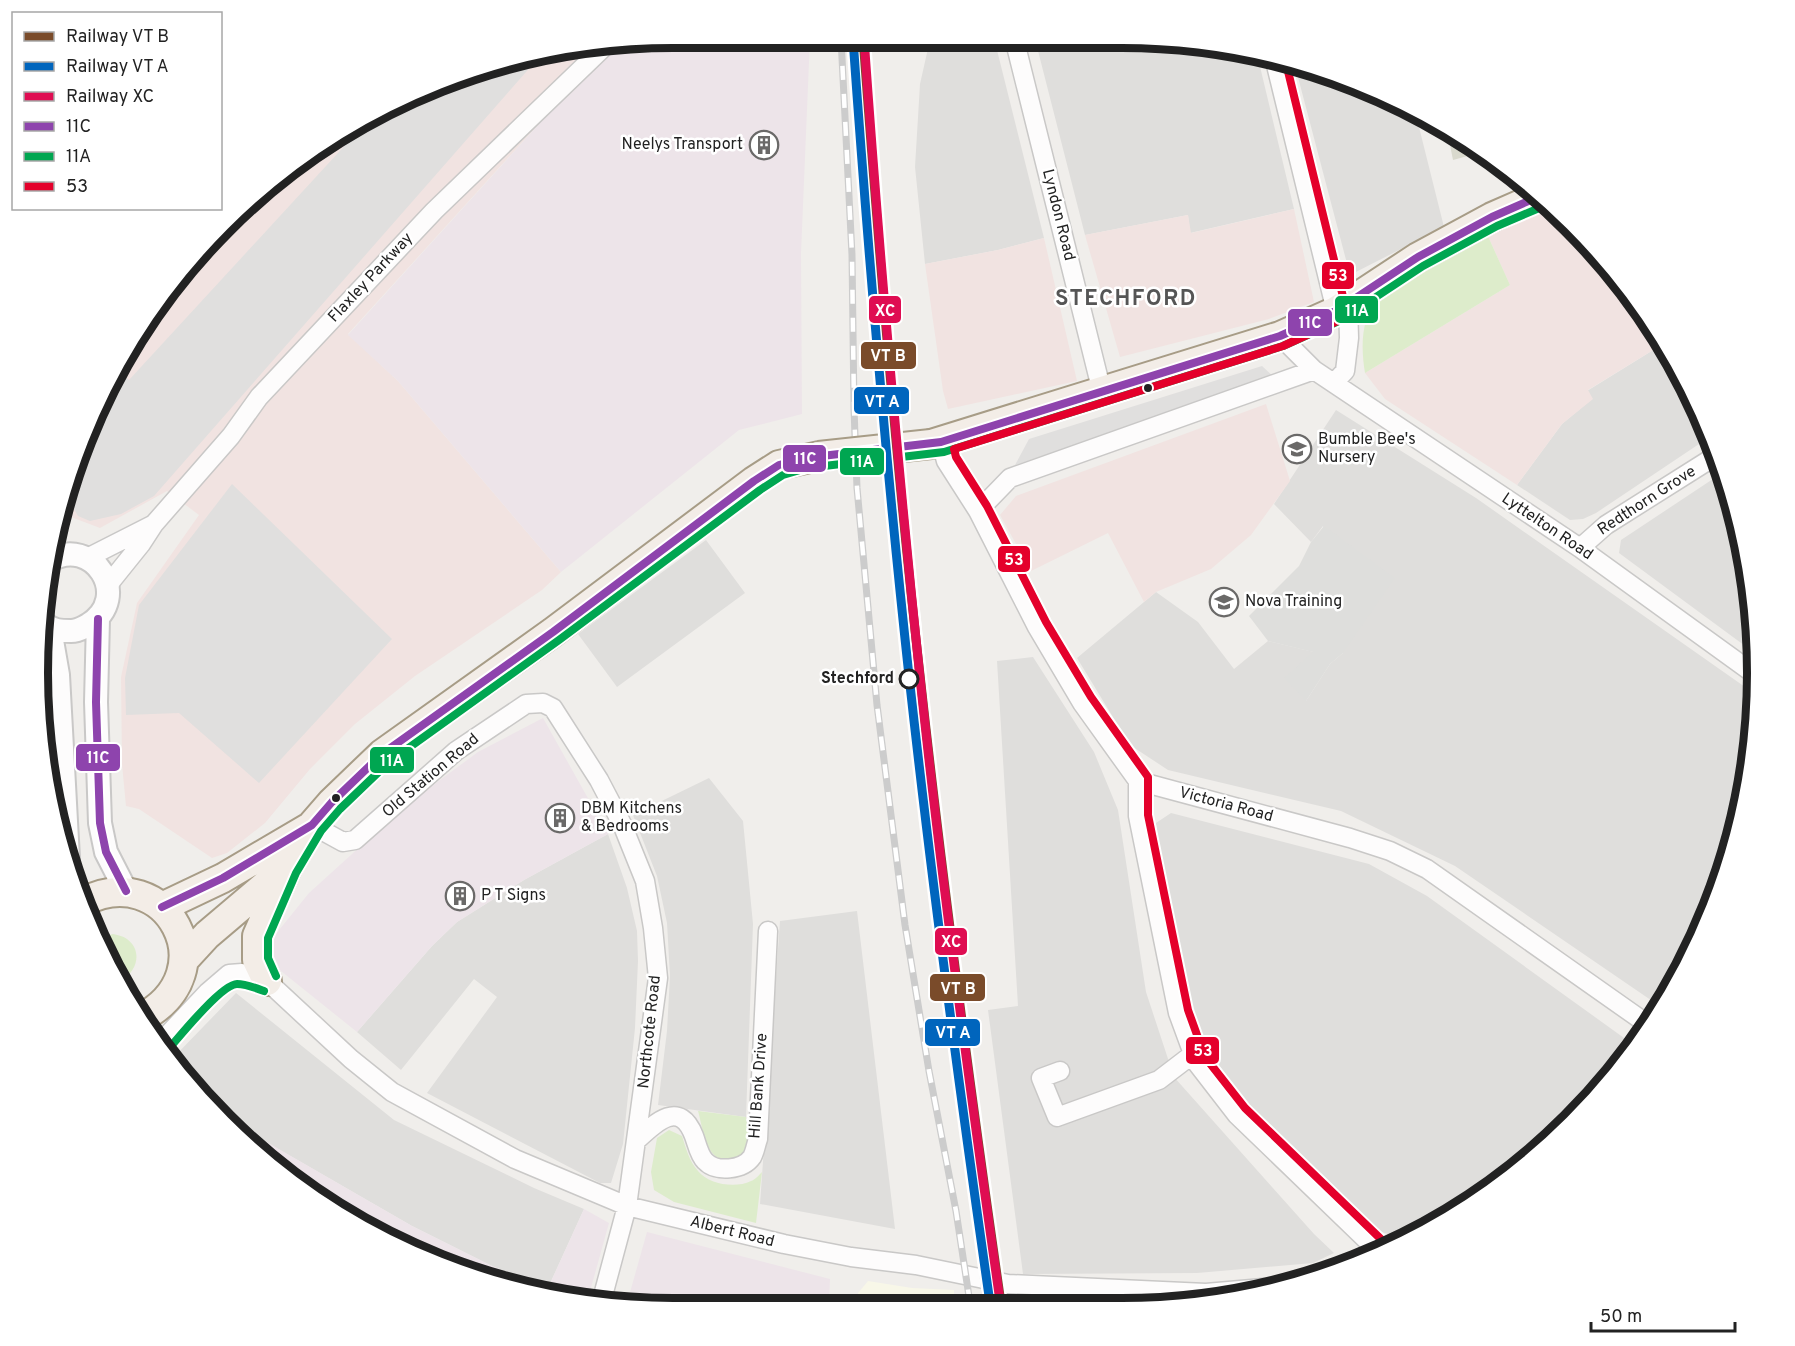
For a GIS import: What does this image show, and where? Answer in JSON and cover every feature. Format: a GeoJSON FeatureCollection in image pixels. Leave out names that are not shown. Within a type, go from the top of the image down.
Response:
{"type":"FeatureCollection","features":[{"type":"Feature","properties":{"kind":"main road"},"geometry":{"type":"LineString","coordinates":[[267,981],[257,960],[257,936],[286,868],[312,825],[332,802],[382,754],[553,632],[754,481],[779,465],[819,456],[936,443],[1280,336],[1342,307],[1418,256],[1531,200]]}},
{"type":"Feature","properties":{"kind":"main road"},"geometry":{"type":"LineString","coordinates":[[162,907],[223,878],[312,825]]}},
{"type":"Feature","properties":{"kind":"main road"},"geometry":{"type":"LineString","coordinates":[[184,960],[207,934],[286,868]]}},
{"type":"Feature","properties":{"kind":"main road"},"geometry":{"type":"LineString","coordinates":[[90,898],[110,891],[126,891],[145,897],[162,907],[174,922],[182,940],[184,960],[178,984],[163,1005],[149,1013]]}},
{"type":"Feature","properties":{"kind":"street","name":"Lyndon Road"},"geometry":{"type":"LineString","coordinates":[[1016,48],[1102,392]]}},
{"type":"Feature","properties":{"kind":"street","name":"Flaxley Parkway"},"geometry":{"type":"LineString","coordinates":[[108,585],[154,524],[231,436],[259,397],[434,211],[599,52]]}},
{"type":"Feature","properties":{"kind":"street"},"geometry":{"type":"LineString","coordinates":[[1277,67],[1349,338],[1345,371],[1334,383]]}},
{"type":"Feature","properties":{"kind":"street","name":"Lyttelton Road"},"geometry":{"type":"LineString","coordinates":[[1280,336],[1314,370],[1580,548],[1747,669]]}},
{"type":"Feature","properties":{"kind":"street"},"geometry":{"type":"LineString","coordinates":[[978,511],[1010,478],[1314,370]]}},
{"type":"Feature","properties":{"kind":"street"},"geometry":{"type":"LineString","coordinates":[[936,443],[978,511],[1037,627],[1082,703],[1138,781],[1138,816],[1178,1013],[1196,1062],[1237,1114],[1372,1245]]}},
{"type":"Feature","properties":{"kind":"street","name":"Redthorn Grove"},"geometry":{"type":"LineString","coordinates":[[1580,548],[1606,525],[1709,460]]}},
{"type":"Feature","properties":{"kind":"street","name":"Flaxley Parkway"},"geometry":{"type":"LineString","coordinates":[[68,558],[154,524]]}},
{"type":"Feature","properties":{"kind":"street"},"geometry":{"type":"LineString","coordinates":[[49,627],[61,631],[79,631],[98,619],[106,607],[108,585],[102,569],[68,558]]}},
{"type":"Feature","properties":{"kind":"street"},"geometry":{"type":"LineString","coordinates":[[98,619],[96,702],[100,823],[106,852],[126,891]]}},
{"type":"Feature","properties":{"kind":"street"},"geometry":{"type":"LineString","coordinates":[[49,635],[58,675],[62,803]]}},
{"type":"Feature","properties":{"kind":"street","name":"Old Station Road"},"geometry":{"type":"LineString","coordinates":[[312,825],[343,842],[355,840],[456,751],[526,704],[543,703],[553,708]]}},
{"type":"Feature","properties":{"kind":"street","name":"Northcote Road"},"geometry":{"type":"LineString","coordinates":[[553,708],[599,780],[622,824],[645,881],[653,928],[657,978],[637,1140],[627,1206],[603,1294]]}},
{"type":"Feature","properties":{"kind":"street","name":"Victoria Road"},"geometry":{"type":"LineString","coordinates":[[1138,781],[1350,838],[1389,851],[1427,869],[1642,1020]]}},
{"type":"Feature","properties":{"kind":"street","name":"Hill Bank Drive"},"geometry":{"type":"LineString","coordinates":[[637,1140],[652,1125],[669,1116],[676,1116],[688,1122],[706,1163],[714,1167],[731,1168],[741,1165],[753,1155],[758,1139],[768,931]]}},
{"type":"Feature","properties":{"kind":"street"},"geometry":{"type":"LineString","coordinates":[[165,1037],[208,992],[229,974],[242,973],[267,981]]}},
{"type":"Feature","properties":{"kind":"street","name":"Albert Road"},"geometry":{"type":"LineString","coordinates":[[267,981],[351,1059],[392,1092],[515,1159],[627,1206],[783,1244],[851,1257],[916,1265],[1008,1284],[1204,1293]]}},
{"type":"Feature","properties":{"kind":"street"},"geometry":{"type":"LineString","coordinates":[[1060,1071],[1041,1078],[1057,1117],[1159,1080],[1193,1054]]}},
{"type":"Feature","properties":{"kind":"shaded area"},"geometry":{"type":"Polygon","coordinates":[[[673,48],[810,48],[801,253],[802,414],[739,430],[561,572],[398,381],[348,335],[588,70],[612,51],[673,48]]]}},
{"type":"Feature","properties":{"kind":"shaded area"},"geometry":{"type":"Polygon","coordinates":[[[928,48],[996,48],[1044,238],[998,250],[925,264],[915,167],[920,84],[928,48]]]}},
{"type":"Feature","properties":{"kind":"shaded area"},"geometry":{"type":"Polygon","coordinates":[[[1037,48],[1163,49],[1204,53],[1259,63],[1294,209],[1190,233],[1188,215],[1085,235],[1037,48]]]}},
{"type":"Feature","properties":{"kind":"shaded area"},"geometry":{"type":"Polygon","coordinates":[[[612,51],[588,70],[348,334],[398,381],[561,572],[542,590],[415,676],[355,724],[310,769],[265,823],[227,853],[212,858],[139,809],[126,806],[122,764],[121,677],[137,603],[199,515],[167,491],[100,528],[71,517],[69,512],[81,472],[112,397],[132,360],[153,326],[203,261],[261,203],[326,153],[397,112],[472,81],[511,69],[551,60],[612,51]]]}},
{"type":"Feature","properties":{"kind":"shaded area"},"geometry":{"type":"Polygon","coordinates":[[[533,64],[154,496],[121,514],[90,521],[78,516],[71,504],[81,472],[112,397],[124,375],[129,380],[354,136],[397,112],[434,96],[472,81],[533,64]]]}},
{"type":"Feature","properties":{"kind":"shaded area"},"geometry":{"type":"Polygon","coordinates":[[[1297,73],[1361,96],[1418,123],[1444,227],[1350,275],[1297,73]]]}},
{"type":"Feature","properties":{"kind":"shaded area"},"geometry":{"type":"Polygon","coordinates":[[[1449,141],[1472,155],[1453,160],[1449,141]]]}},
{"type":"Feature","properties":{"kind":"shaded area"},"geometry":{"type":"Polygon","coordinates":[[[1294,209],[1314,302],[1269,319],[1120,357],[1085,235],[1188,215],[1191,233],[1294,209]]]}},
{"type":"Feature","properties":{"kind":"shaded area"},"geometry":{"type":"Polygon","coordinates":[[[1542,210],[1592,261],[1642,326],[1656,349],[1588,390],[1593,399],[1562,424],[1517,485],[1385,399],[1365,373],[1510,285],[1487,234],[1542,210]]]}},
{"type":"Feature","properties":{"kind":"shaded area"},"geometry":{"type":"Polygon","coordinates":[[[1044,238],[1077,381],[948,409],[943,391],[925,264],[998,250],[1044,238]]]}},
{"type":"Feature","properties":{"kind":"shaded area"},"geometry":{"type":"Polygon","coordinates":[[[1656,349],[1683,397],[1702,442],[1596,513],[1583,519],[1570,520],[1517,485],[1562,424],[1592,399],[1587,391],[1656,349]]]}},
{"type":"Feature","properties":{"kind":"shaded area"},"geometry":{"type":"Polygon","coordinates":[[[1262,366],[1276,379],[1015,465],[1029,439],[1262,366]]]}},
{"type":"Feature","properties":{"kind":"shaded area"},"geometry":{"type":"Polygon","coordinates":[[[1266,404],[1290,481],[1251,535],[1211,569],[1156,592],[1144,602],[1108,533],[1031,571],[1000,515],[1016,496],[1266,404]]]}},
{"type":"Feature","properties":{"kind":"shaded area"},"geometry":{"type":"Polygon","coordinates":[[[1336,410],[1476,498],[1747,688],[1742,755],[1726,835],[1714,874],[1683,949],[1653,1002],[1455,866],[1341,811],[1168,770],[1130,745],[1077,658],[1156,592],[1198,622],[1234,669],[1268,641],[1314,652],[1306,701],[1330,664],[1343,653],[1323,526],[1311,542],[1274,504],[1336,410]]]}},
{"type":"Feature","properties":{"kind":"shaded area"},"geometry":{"type":"Polygon","coordinates":[[[1716,477],[1735,551],[1742,591],[1746,647],[1619,553],[1621,540],[1716,477]]]}},
{"type":"Feature","properties":{"kind":"shaded area"},"geometry":{"type":"Polygon","coordinates":[[[232,484],[392,639],[259,783],[179,713],[126,715],[125,678],[139,605],[232,484]]]}},
{"type":"Feature","properties":{"kind":"shaded area"},"geometry":{"type":"Polygon","coordinates":[[[1324,526],[1395,578],[1343,653],[1330,664],[1306,701],[1284,678],[1313,652],[1268,641],[1249,616],[1299,566],[1311,542],[1324,526]]]}},
{"type":"Feature","properties":{"kind":"shaded area"},"geometry":{"type":"Polygon","coordinates":[[[706,540],[745,593],[617,687],[578,634],[706,540]]]}},
{"type":"Feature","properties":{"kind":"shaded area"},"geometry":{"type":"Polygon","coordinates":[[[1033,657],[1094,752],[1118,810],[1146,992],[1174,1077],[1314,1234],[1334,1253],[1313,1263],[1197,1273],[1023,1274],[988,1010],[1018,1006],[997,661],[1033,657]]]}},
{"type":"Feature","properties":{"kind":"shaded area"},"geometry":{"type":"Polygon","coordinates":[[[543,718],[608,834],[524,880],[457,922],[432,946],[357,1032],[266,959],[267,945],[309,893],[405,806],[478,752],[543,718]]]}},
{"type":"Feature","properties":{"kind":"shaded area"},"geometry":{"type":"Polygon","coordinates":[[[709,778],[743,821],[753,924],[746,1117],[658,1105],[667,1031],[670,976],[667,923],[657,876],[633,815],[709,778]]]}},
{"type":"Feature","properties":{"kind":"shaded area"},"geometry":{"type":"Polygon","coordinates":[[[1171,813],[1369,864],[1427,896],[1627,1040],[1592,1085],[1564,1115],[1502,1169],[1469,1193],[1398,1234],[1394,1236],[1378,1231],[1239,1101],[1202,1049],[1164,890],[1156,823],[1171,813]]]}},
{"type":"Feature","properties":{"kind":"shaded area"},"geometry":{"type":"Polygon","coordinates":[[[608,834],[627,888],[637,931],[638,961],[635,1028],[623,1144],[611,1183],[600,1183],[427,1093],[497,997],[474,979],[401,1070],[357,1032],[432,946],[457,922],[524,880],[608,834]]]}},
{"type":"Feature","properties":{"kind":"shaded area"},"geometry":{"type":"Polygon","coordinates":[[[857,911],[895,1229],[760,1204],[780,921],[857,911]]]}},
{"type":"Feature","properties":{"kind":"shaded area"},"geometry":{"type":"Polygon","coordinates":[[[236,993],[394,1120],[534,1188],[584,1209],[549,1286],[532,1282],[492,1266],[412,1226],[250,1133],[203,1085],[177,1053],[236,993]]]}},
{"type":"Feature","properties":{"kind":"shaded area"},"geometry":{"type":"Polygon","coordinates":[[[249,1132],[412,1226],[492,1266],[532,1282],[472,1265],[397,1234],[326,1193],[249,1132]]]}},
{"type":"Feature","properties":{"kind":"shaded area"},"geometry":{"type":"Polygon","coordinates":[[[584,1209],[609,1223],[590,1293],[549,1286],[584,1209]]]}},
{"type":"Feature","properties":{"kind":"shaded area"},"geometry":{"type":"Polygon","coordinates":[[[647,1232],[830,1279],[829,1298],[629,1297],[647,1232]]]}},
{"type":"Feature","properties":{"kind":"shaded area"},"geometry":{"type":"Polygon","coordinates":[[[868,1281],[912,1288],[954,1290],[954,1298],[858,1298],[858,1293],[868,1281]]]}},
{"type":"Feature","properties":{"kind":"green space"},"geometry":{"type":"Polygon","coordinates":[[[1487,234],[1510,285],[1365,373],[1363,334],[1368,314],[1379,298],[1420,271],[1487,234]]]}},
{"type":"Feature","properties":{"kind":"green space"},"geometry":{"type":"Polygon","coordinates":[[[113,934],[122,936],[135,949],[136,961],[127,976],[112,949],[106,936],[113,934]]]}},
{"type":"Feature","properties":{"kind":"green space"},"geometry":{"type":"Polygon","coordinates":[[[698,1111],[746,1117],[749,1139],[746,1154],[729,1160],[720,1159],[714,1155],[706,1142],[698,1111]]]}},
{"type":"Feature","properties":{"kind":"green space"},"geometry":{"type":"Polygon","coordinates":[[[669,1130],[682,1136],[692,1163],[708,1179],[722,1184],[737,1185],[752,1180],[762,1172],[756,1223],[674,1202],[654,1190],[651,1172],[657,1138],[669,1130]]]}},
{"type":"Feature","properties":{"kind":"railway"},"geometry":{"type":"LineString","coordinates":[[842,48],[852,255],[857,488],[877,705],[905,925],[969,1298]]}},
{"type":"Feature","properties":{"kind":"railway"},"geometry":{"type":"LineString","coordinates":[[947,918],[967,1144]]}},
{"type":"Feature","properties":{"kind":"railway"},"geometry":{"type":"LineString","coordinates":[[974,1192],[985,1298]]}},
{"type":"Feature","properties":{"kind":"transit line"},"geometry":{"type":"LineString","coordinates":[[854,48],[878,358],[909,676],[947,990],[989,1298]]}},
{"type":"Feature","properties":{"kind":"transit line"},"geometry":{"type":"LineString","coordinates":[[864,48],[888,357],[911,595],[948,911],[1000,1298]]}},
{"type":"Feature","properties":{"kind":"transit line","name":"53"},"geometry":{"type":"LineString","coordinates":[[1288,70],[1346,309],[1344,318],[1283,346],[954,449],[956,457],[987,506],[1046,622],[1091,697],[1148,777],[1148,815],[1188,1010],[1205,1057],[1245,1108],[1383,1241]]}},
{"type":"Feature","properties":{"kind":"transit line","name":"11C"},"geometry":{"type":"LineString","coordinates":[[162,907],[223,878],[312,825],[332,802],[382,754],[553,632],[754,481],[779,465],[805,458],[941,442],[1280,336],[1336,311],[1418,257],[1492,217],[1530,200]]}},
{"type":"Feature","properties":{"kind":"transit line","name":"11A"},"geometry":{"type":"LineString","coordinates":[[276,976],[268,958],[268,938],[296,873],[321,831],[340,809],[389,762],[783,475],[807,468],[944,452],[1283,346],[1341,320],[1423,266],[1497,226],[1539,208]]}},
{"type":"Feature","properties":{"kind":"transit line","name":"11C"},"geometry":{"type":"LineString","coordinates":[[98,619],[96,702],[100,823],[106,852],[126,891]]}},
{"type":"Feature","properties":{"kind":"transit line","name":"11A"},"geometry":{"type":"LineString","coordinates":[[172,1046],[200,1013],[230,986],[240,984],[264,991]]}},
{"type":"Feature","properties":{"kind":"rail line","name":"XC"},"geometry":{"type":"LineString","coordinates":[[865,48],[889,353],[919,668],[956,985],[1000,1298]]}},
{"type":"Feature","properties":{"kind":"place","name":"Neelys Transport"},"geometry":{"type":"Point","coordinates":[764,145]}},
{"type":"Feature","properties":{"kind":"place","name":"Bumble Bee's Nursery"},"geometry":{"type":"Point","coordinates":[1297,449]}},
{"type":"Feature","properties":{"kind":"place","name":"Nova Training"},"geometry":{"type":"Point","coordinates":[1224,602]}},
{"type":"Feature","properties":{"kind":"place","name":"Stechford"},"geometry":{"type":"Point","coordinates":[909,679]}},
{"type":"Feature","properties":{"kind":"place","name":"DBM Kitchens & Bedrooms"},"geometry":{"type":"Point","coordinates":[560,818]}},
{"type":"Feature","properties":{"kind":"place","name":"P T Signs"},"geometry":{"type":"Point","coordinates":[460,896]}},
{"type":"Feature","properties":{"kind":"district","name":"STECHFORD"},"geometry":{"type":"Point","coordinates":[1126,299]}}]}
